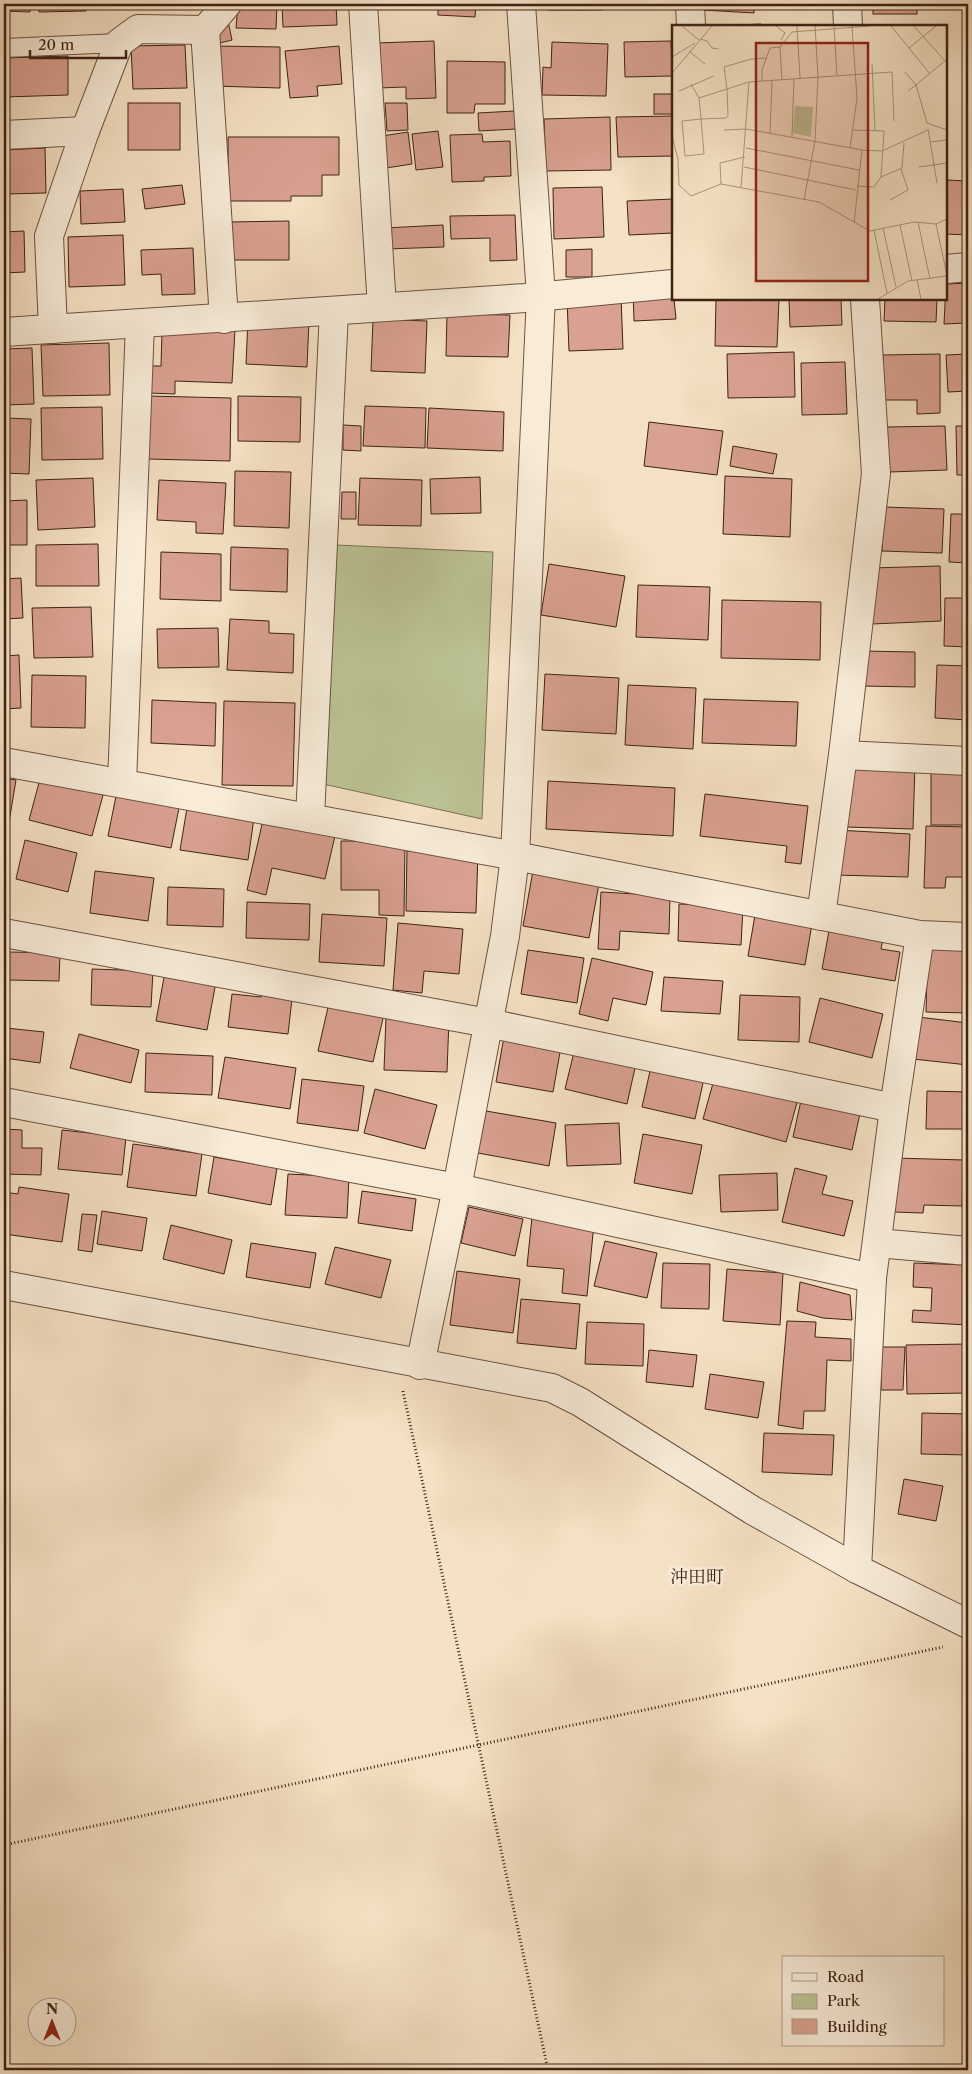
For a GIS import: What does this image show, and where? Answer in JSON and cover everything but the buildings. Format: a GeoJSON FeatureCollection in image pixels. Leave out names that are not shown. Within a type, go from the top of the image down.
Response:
{"type":"FeatureCollection","features":[{"type":"Feature","properties":{"kind":"street"},"geometry":{"type":"LineString","coordinates":[[224,318],[205,30],[227,4]]}},
{"type":"Feature","properties":{"kind":"street"},"geometry":{"type":"LineString","coordinates":[[363,4],[382,307]]}},
{"type":"Feature","properties":{"kind":"street"},"geometry":{"type":"LineString","coordinates":[[420,1365],[457,1188],[505,936],[516,856],[541,296],[521,4]]}},
{"type":"Feature","properties":{"kind":"street"},"geometry":{"type":"LineString","coordinates":[[690,4],[691,25]]}},
{"type":"Feature","properties":{"kind":"street"},"geometry":{"type":"LineString","coordinates":[[847,4],[848,25]]}},
{"type":"Feature","properties":{"kind":"street"},"geometry":{"type":"LineString","coordinates":[[53,329],[49,236],[85,131],[119,43],[138,29],[205,30]]}},
{"type":"Feature","properties":{"kind":"street"},"geometry":{"type":"LineString","coordinates":[[4,135],[85,131]]}},
{"type":"Feature","properties":{"kind":"street"},"geometry":{"type":"LineString","coordinates":[[947,268],[968,267]]}},
{"type":"Feature","properties":{"kind":"street"},"geometry":{"type":"LineString","coordinates":[[4,332],[525,298],[672,284]]}},
{"type":"Feature","properties":{"kind":"street"},"geometry":{"type":"LineString","coordinates":[[821,916],[843,755],[876,474],[865,300]]}},
{"type":"Feature","properties":{"kind":"street"},"geometry":{"type":"LineString","coordinates":[[310,818],[334,310]]}},
{"type":"Feature","properties":{"kind":"street"},"geometry":{"type":"LineString","coordinates":[[122,783],[140,324]]}},
{"type":"Feature","properties":{"kind":"street"},"geometry":{"type":"LineString","coordinates":[[843,755],[968,761]]}},
{"type":"Feature","properties":{"kind":"street"},"geometry":{"type":"LineString","coordinates":[[4,762],[516,856],[920,935],[968,936]]}},
{"type":"Feature","properties":{"kind":"street"},"geometry":{"type":"LineString","coordinates":[[4,932],[488,1023],[894,1108]]}},
{"type":"Feature","properties":{"kind":"street"},"geometry":{"type":"LineString","coordinates":[[857,1569],[872,1278],[894,1108],[920,935]]}},
{"type":"Feature","properties":{"kind":"street"},"geometry":{"type":"LineString","coordinates":[[4,1102],[457,1188],[872,1278]]}},
{"type":"Feature","properties":{"kind":"street"},"geometry":{"type":"LineString","coordinates":[[877,1243],[968,1251]]}},
{"type":"Feature","properties":{"kind":"street"},"geometry":{"type":"LineString","coordinates":[[4,1285],[420,1365],[552,1388],[580,1402],[752,1510],[857,1569],[968,1624]]}},
{"type":"Feature","properties":{"kind":"lane"},"geometry":{"type":"LineString","coordinates":[[4,48],[119,43]]}},
{"type":"Feature","properties":{"kind":"path"},"geometry":{"type":"LineString","coordinates":[[420,1365],[402,1383],[548,2070]]}},
{"type":"Feature","properties":{"kind":"path"},"geometry":{"type":"LineString","coordinates":[[4,1845],[949,1646]]}},
{"type":"Feature","properties":{"kind":"green space"},"geometry":{"type":"Polygon","coordinates":[[[335,545],[493,552],[482,819],[323,784],[335,545]]]}},
{"type":"Feature","properties":{"kind":"district","name":"沖田町"},"geometry":{"type":"Point","coordinates":[697,1577]}}]}
